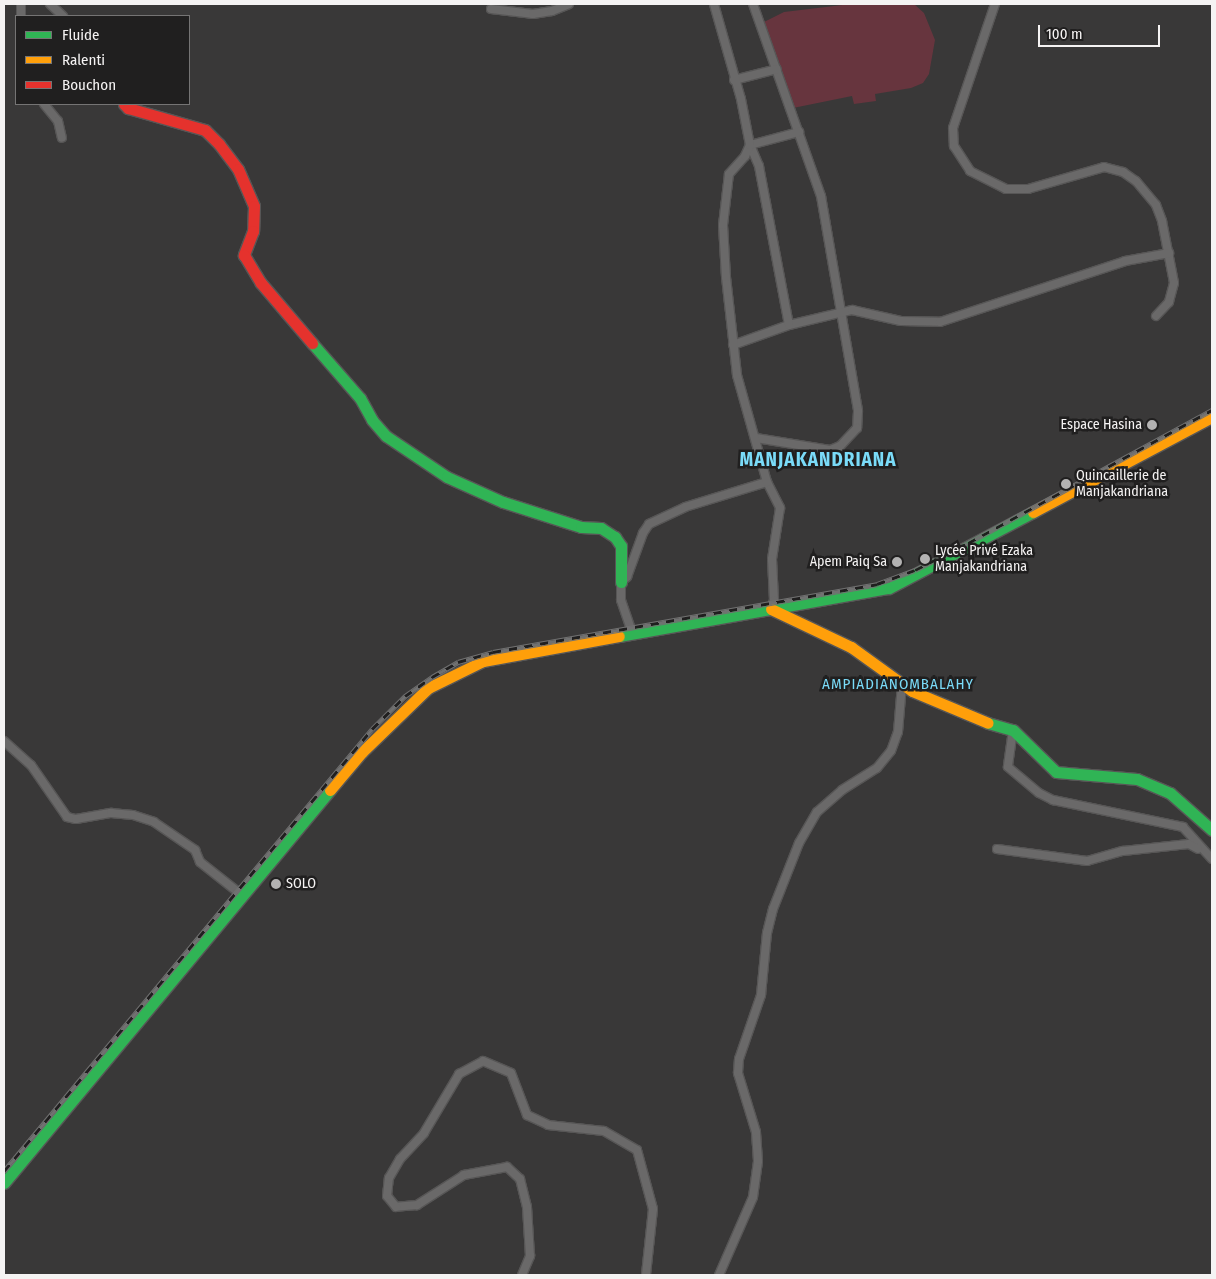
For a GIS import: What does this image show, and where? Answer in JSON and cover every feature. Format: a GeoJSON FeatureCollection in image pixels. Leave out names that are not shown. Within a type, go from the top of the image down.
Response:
{"type":"FeatureCollection","features":[{"type":"Feature","properties":{"kind":"main road"},"geometry":{"type":"LineString","coordinates":[[125,105],[128,108],[205,130],[219,144],[238,169],[254,206],[253,231],[244,255],[261,283],[360,398],[372,420],[386,436],[447,478],[503,502],[581,527],[601,528],[615,537],[621,546],[622,582]]}},
{"type":"Feature","properties":{"kind":"main road"},"geometry":{"type":"LineString","coordinates":[[4,1183],[362,752],[428,688],[483,661],[888,588],[1212,417]]}},
{"type":"Feature","properties":{"kind":"main road"},"geometry":{"type":"LineString","coordinates":[[771,609],[851,647],[888,670],[902,684],[960,713],[1014,730],[1056,772],[1137,779],[1170,793],[1212,830]]}},
{"type":"Feature","properties":{"kind":"street"},"geometry":{"type":"LineString","coordinates":[[50,4],[62,15]]}},
{"type":"Feature","properties":{"kind":"street"},"geometry":{"type":"LineString","coordinates":[[491,9],[532,14],[552,12],[569,4]]}},
{"type":"Feature","properties":{"kind":"street"},"geometry":{"type":"LineString","coordinates":[[714,4],[734,80],[741,99],[750,145],[759,166],[789,325]]}},
{"type":"Feature","properties":{"kind":"street"},"geometry":{"type":"LineString","coordinates":[[753,4],[821,196],[858,411],[856,428],[840,446],[830,450],[756,438]]}},
{"type":"Feature","properties":{"kind":"street"},"geometry":{"type":"LineString","coordinates":[[995,4],[954,128],[954,146],[970,171],[1006,189],[1028,189],[1104,167],[1123,172],[1136,181],[1156,205],[1169,253],[1174,283],[1168,302],[1156,316]]}},
{"type":"Feature","properties":{"kind":"street"},"geometry":{"type":"LineString","coordinates":[[734,80],[777,68]]}},
{"type":"Feature","properties":{"kind":"street"},"geometry":{"type":"LineString","coordinates":[[45,105],[58,121],[62,138]]}},
{"type":"Feature","properties":{"kind":"street"},"geometry":{"type":"LineString","coordinates":[[750,145],[799,132]]}},
{"type":"Feature","properties":{"kind":"street"},"geometry":{"type":"LineString","coordinates":[[750,145],[745,156],[729,174],[723,225],[732,345],[737,375],[767,482],[780,508],[772,559],[774,600],[771,609]]}},
{"type":"Feature","properties":{"kind":"street"},"geometry":{"type":"LineString","coordinates":[[732,345],[789,325],[841,311],[852,310],[901,321],[940,322],[1125,261],[1169,253]]}},
{"type":"Feature","properties":{"kind":"street"},"geometry":{"type":"LineString","coordinates":[[633,635],[621,600],[622,582],[627,577],[642,533],[649,524],[685,507],[767,482]]}},
{"type":"Feature","properties":{"kind":"street"},"geometry":{"type":"LineString","coordinates":[[718,1275],[753,1197],[758,1161],[756,1132],[738,1073],[740,1059],[762,995],[767,933],[773,909],[799,843],[817,812],[842,790],[877,768],[891,751],[898,732],[902,684]]}},
{"type":"Feature","properties":{"kind":"street"},"geometry":{"type":"LineString","coordinates":[[1014,730],[1008,767],[1039,793],[1053,800],[1183,827],[1210,857]]}},
{"type":"Feature","properties":{"kind":"street"},"geometry":{"type":"LineString","coordinates":[[4,741],[31,765],[66,817],[76,819],[111,814],[133,815],[154,822],[195,850],[200,862],[238,892],[241,898]]}},
{"type":"Feature","properties":{"kind":"street"},"geometry":{"type":"LineString","coordinates":[[997,849],[1087,860],[1123,851],[1189,844],[1210,857]]}},
{"type":"Feature","properties":{"kind":"street"},"geometry":{"type":"LineString","coordinates":[[522,1275],[530,1256],[527,1207],[520,1179],[507,1167],[464,1175],[417,1206],[396,1207],[387,1196],[389,1178],[400,1159],[424,1133],[459,1074],[483,1061],[511,1074],[527,1115],[548,1125],[604,1131],[637,1150],[653,1209],[646,1275]]}},
{"type":"Feature","properties":{"kind":"shaded area"},"geometry":{"type":"Polygon","coordinates":[[[851,4],[914,4],[924,13],[935,40],[929,74],[923,83],[911,88],[875,94],[876,101],[854,104],[852,96],[793,108],[764,22],[784,12],[851,4]]]}},
{"type":"Feature","properties":{"kind":"railway"},"geometry":{"type":"LineString","coordinates":[[4,1171],[372,729],[405,696],[432,677],[458,662],[493,652],[877,584],[915,570],[968,543],[1212,410]]}},
{"type":"Feature","properties":{"kind":"traffic: fast"},"geometry":{"type":"LineString","coordinates":[[312,343],[360,398],[372,420],[386,436],[447,477],[503,502],[581,527],[601,528],[615,537],[621,546],[621,582]]}},
{"type":"Feature","properties":{"kind":"traffic: fast"},"geometry":{"type":"LineString","coordinates":[[619,636],[889,588],[1033,512]]}},
{"type":"Feature","properties":{"kind":"traffic: fast"},"geometry":{"type":"LineString","coordinates":[[988,723],[1013,730],[1056,772],[1137,779],[1170,793],[1212,830]]}},
{"type":"Feature","properties":{"kind":"traffic: fast"},"geometry":{"type":"LineString","coordinates":[[4,1183],[330,790]]}},
{"type":"Feature","properties":{"kind":"traffic: slow"},"geometry":{"type":"LineString","coordinates":[[1033,512],[1212,417]]}},
{"type":"Feature","properties":{"kind":"traffic: slow"},"geometry":{"type":"LineString","coordinates":[[771,609],[851,647],[912,691],[988,723]]}},
{"type":"Feature","properties":{"kind":"traffic: slow"},"geometry":{"type":"LineString","coordinates":[[330,790],[362,752],[428,688],[483,661],[619,636]]}},
{"type":"Feature","properties":{"kind":"traffic: jam"},"geometry":{"type":"LineString","coordinates":[[125,105],[128,108],[205,130],[219,144],[238,169],[254,206],[253,231],[244,255],[261,283],[312,343]]}},
{"type":"Feature","properties":{"kind":"place","name":"Espace Hasina"},"geometry":{"type":"Point","coordinates":[1152,425]}},
{"type":"Feature","properties":{"kind":"place","name":"Quincaillerie de Manjakandriana"},"geometry":{"type":"Point","coordinates":[1066,484]}},
{"type":"Feature","properties":{"kind":"place","name":"Lycée Privé Ezaka Manjakandriana"},"geometry":{"type":"Point","coordinates":[925,559]}},
{"type":"Feature","properties":{"kind":"place","name":"Apem Paiq Sa"},"geometry":{"type":"Point","coordinates":[897,562]}},
{"type":"Feature","properties":{"kind":"place","name":"SOLO"},"geometry":{"type":"Point","coordinates":[276,884]}},
{"type":"Feature","properties":{"kind":"district","name":"MANJAKANDRIANA"},"geometry":{"type":"Point","coordinates":[818,460]}},
{"type":"Feature","properties":{"kind":"district","name":"AMPIADIANOMBALAHY"},"geometry":{"type":"Point","coordinates":[898,685]}}]}
